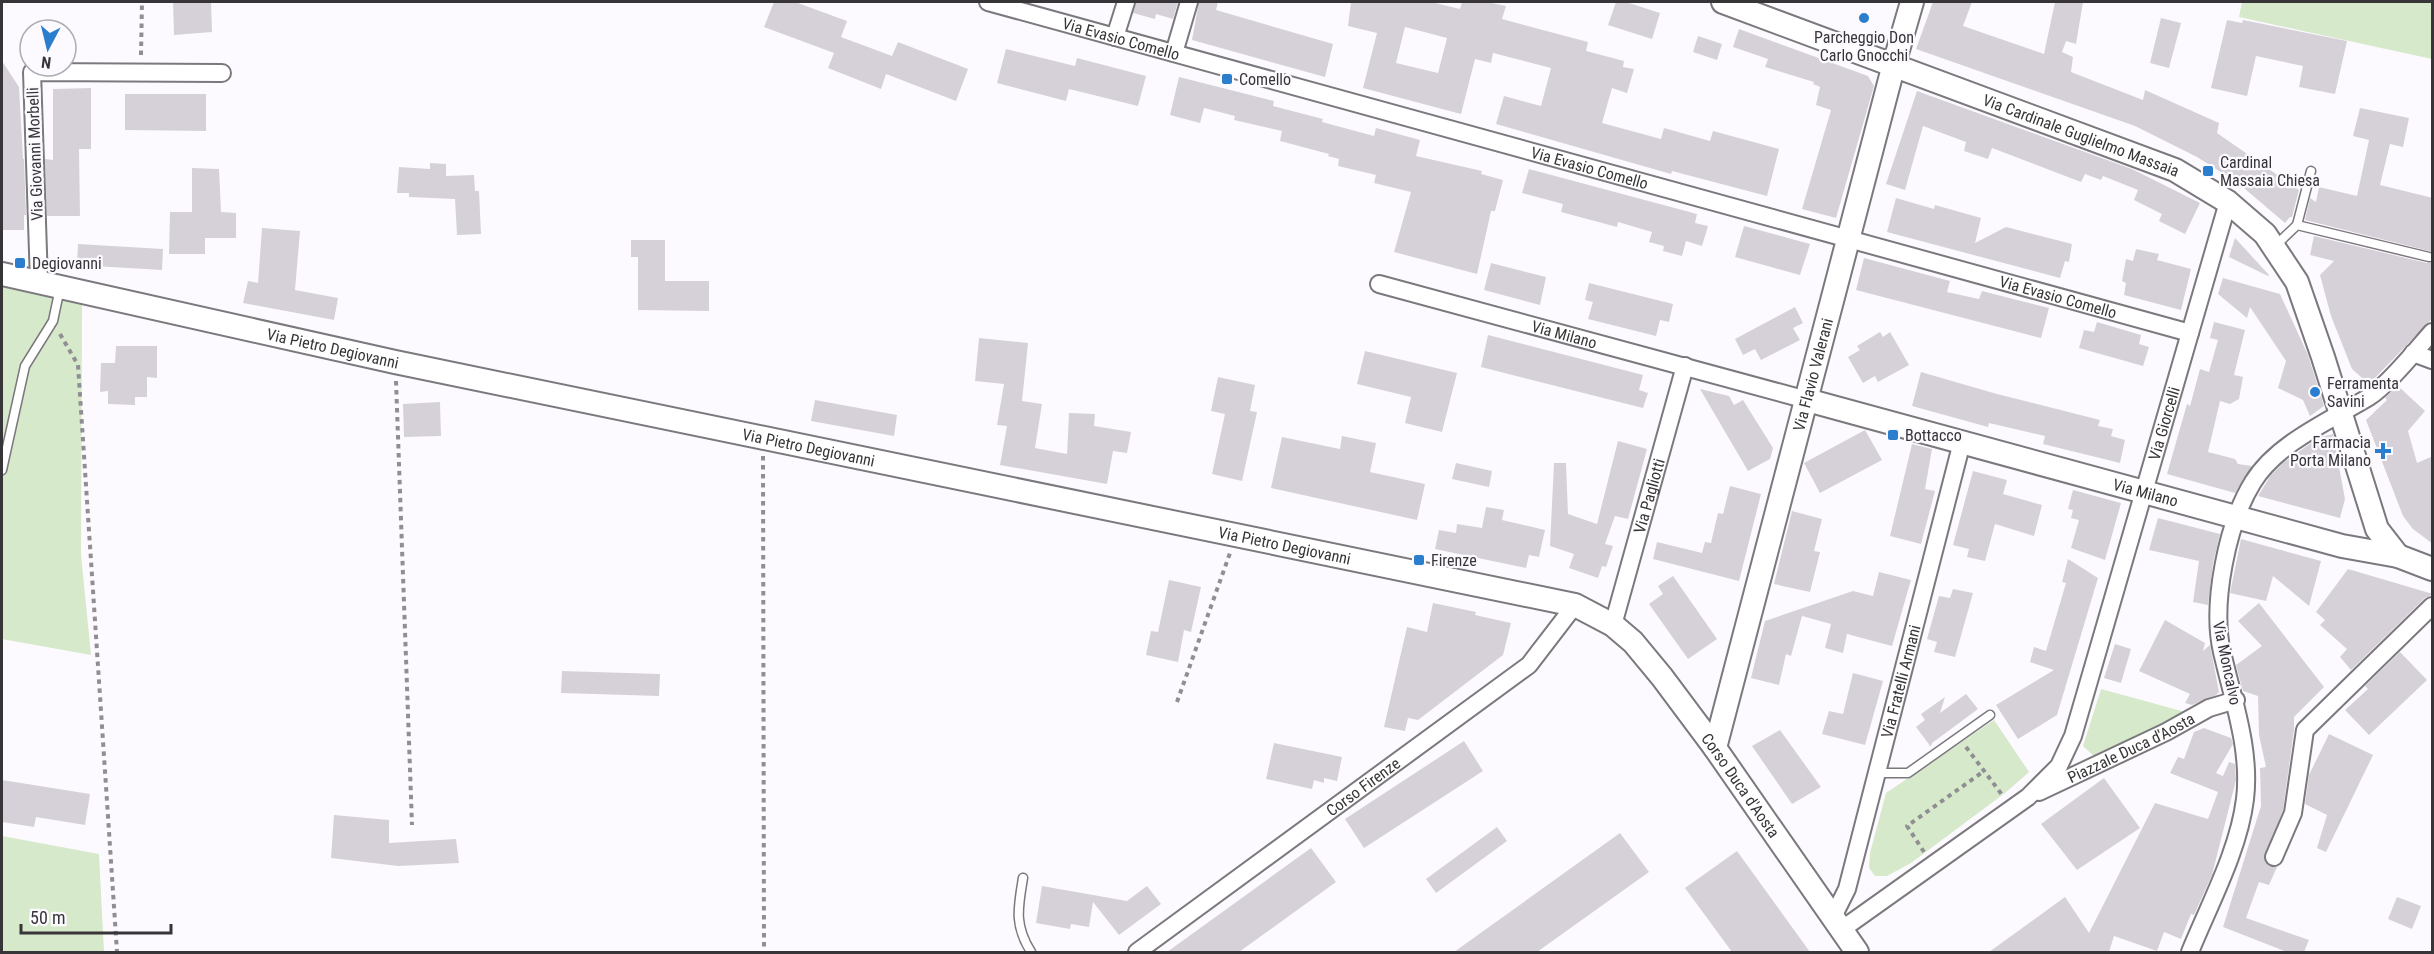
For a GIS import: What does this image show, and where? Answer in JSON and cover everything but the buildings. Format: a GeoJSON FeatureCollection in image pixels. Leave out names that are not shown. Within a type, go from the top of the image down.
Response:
{"type":"FeatureCollection","features":[{"type":"Feature","properties":{"kind":"street","name":"Via Evasio Comello"},"geometry":{"type":"LineString","coordinates":[[988,2],[2190,333]]}},
{"type":"Feature","properties":{"kind":"street"},"geometry":{"type":"LineString","coordinates":[[1115,37],[1126,2]]}},
{"type":"Feature","properties":{"kind":"street"},"geometry":{"type":"LineString","coordinates":[[1174,53],[1189,2]]}},
{"type":"Feature","properties":{"kind":"street","name":"Via Cardinale Guglielmo Massaia"},"geometry":{"type":"LineString","coordinates":[[1723,2],[2175,170],[2229,202],[2265,234],[2297,282],[2378,529],[2398,556]]}},
{"type":"Feature","properties":{"kind":"street","name":"Via Flavio Valerani"},"geometry":{"type":"LineString","coordinates":[[1714,748],[1807,400],[1893,64],[1912,2]]}},
{"type":"Feature","properties":{"kind":"street","name":"Via Giovanni Morbelli"},"geometry":{"type":"LineString","coordinates":[[50,284],[32,72],[222,73]]}},
{"type":"Feature","properties":{"kind":"street","name":"Via Giorcelli"},"geometry":{"type":"LineString","coordinates":[[2089,681],[2229,202]]}},
{"type":"Feature","properties":{"kind":"street","name":"Via Pietro Degiovanni"},"geometry":{"type":"LineString","coordinates":[[2,274],[395,362],[1575,605],[1613,625]]}},
{"type":"Feature","properties":{"kind":"street","name":"Via Milano"},"geometry":{"type":"LineString","coordinates":[[1379,284],[2342,546],[2398,556],[2433,568]]}},
{"type":"Feature","properties":{"kind":"street","name":"Via Moncalvo"},"geometry":{"type":"LineString","coordinates":[[2190,952],[2233,847],[2245,800],[2245,762],[2236,700],[2222,650],[2217,614],[2235,517],[2253,481],[2269,461],[2340,412],[2371,395],[2433,332]]}},
{"type":"Feature","properties":{"kind":"street"},"geometry":{"type":"LineString","coordinates":[[2413,353],[2433,360]]}},
{"type":"Feature","properties":{"kind":"street","name":"Via Pagliotti"},"geometry":{"type":"LineString","coordinates":[[1613,625],[1685,366]]}},
{"type":"Feature","properties":{"kind":"street","name":"Via Fratelli Armani"},"geometry":{"type":"LineString","coordinates":[[1837,925],[1962,442]]}},
{"type":"Feature","properties":{"kind":"street","name":"Corso Firenze"},"geometry":{"type":"LineString","coordinates":[[1137,952],[1529,664],[1575,605]]}},
{"type":"Feature","properties":{"kind":"street"},"geometry":{"type":"LineString","coordinates":[[2274,857],[2293,813],[2306,730],[2433,606]]}},
{"type":"Feature","properties":{"kind":"street","name":"Corso Duca d'Aosta"},"geometry":{"type":"LineString","coordinates":[[1613,625],[1633,642],[1714,748],[1857,952]]}},
{"type":"Feature","properties":{"kind":"street","name":"Piazzale Duca d'Aosta"},"geometry":{"type":"LineString","coordinates":[[2028,797],[2059,766],[2073,736],[2089,681]]}},
{"type":"Feature","properties":{"kind":"street","name":"Piazzale Duca d'Aosta"},"geometry":{"type":"LineString","coordinates":[[1837,925],[1932,865],[2028,797],[2166,732],[2209,708],[2236,700]]}},
{"type":"Feature","properties":{"kind":"lane"},"geometry":{"type":"LineString","coordinates":[[2273,247],[2297,225],[2311,171]]}},
{"type":"Feature","properties":{"kind":"lane"},"geometry":{"type":"LineString","coordinates":[[2297,225],[2429,257]]}},
{"type":"Feature","properties":{"kind":"lane"},"geometry":{"type":"LineString","coordinates":[[2,470],[25,366],[53,321],[50,284]]}},
{"type":"Feature","properties":{"kind":"lane"},"geometry":{"type":"LineString","coordinates":[[1877,773],[1908,773],[1990,715]]}},
{"type":"Feature","properties":{"kind":"lane"},"geometry":{"type":"LineString","coordinates":[[1023,878],[1017,913],[1022,937],[1031,952]]}},
{"type":"Feature","properties":{"kind":"path"},"geometry":{"type":"LineString","coordinates":[[141,72],[142,2]]}},
{"type":"Feature","properties":{"kind":"path"},"geometry":{"type":"LineString","coordinates":[[53,321],[78,365],[117,952]]}},
{"type":"Feature","properties":{"kind":"path"},"geometry":{"type":"LineString","coordinates":[[395,362],[412,825]]}},
{"type":"Feature","properties":{"kind":"path"},"geometry":{"type":"LineString","coordinates":[[764,952],[763,456],[767,438]]}},
{"type":"Feature","properties":{"kind":"path"},"geometry":{"type":"LineString","coordinates":[[1177,702],[1236,536]]}},
{"type":"Feature","properties":{"kind":"path"},"geometry":{"type":"LineString","coordinates":[[1958,737],[2012,808]]}},
{"type":"Feature","properties":{"kind":"path"},"geometry":{"type":"LineString","coordinates":[[1932,865],[1907,826],[1984,771]]}},
{"type":"Feature","properties":{"kind":"green space"},"geometry":{"type":"Polygon","coordinates":[[[2242,2],[2432,2],[2432,59],[2239,17],[2242,2]]]}},
{"type":"Feature","properties":{"kind":"green space"},"geometry":{"type":"Polygon","coordinates":[[[2,284],[82,304],[81,555],[91,655],[2,639],[2,284]]]}},
{"type":"Feature","properties":{"kind":"green space"},"geometry":{"type":"Polygon","coordinates":[[[2101,689],[2189,713],[2094,756],[2083,746],[2101,689]]]}},
{"type":"Feature","properties":{"kind":"green space"},"geometry":{"type":"Polygon","coordinates":[[[1994,720],[2029,772],[2005,793],[1911,863],[1887,876],[1875,876],[1869,868],[1870,853],[1886,793],[1994,720]]]}},
{"type":"Feature","properties":{"kind":"green space"},"geometry":{"type":"Polygon","coordinates":[[[2,836],[99,854],[104,952],[2,952],[2,836]]]}},
{"type":"Feature","properties":{"kind":"place","name":"Parcheggio Don Carlo Gnocchi"},"geometry":{"type":"Point","coordinates":[1864,18]}},
{"type":"Feature","properties":{"kind":"place","name":"Comello"},"geometry":{"type":"Point","coordinates":[1227,79]}},
{"type":"Feature","properties":{"kind":"place","name":"Cardinal Massaia Chiesa"},"geometry":{"type":"Point","coordinates":[2208,171]}},
{"type":"Feature","properties":{"kind":"place","name":"Degiovanni"},"geometry":{"type":"Point","coordinates":[20,263]}},
{"type":"Feature","properties":{"kind":"place","name":"Ferramenta Savini"},"geometry":{"type":"Point","coordinates":[2315,392]}},
{"type":"Feature","properties":{"kind":"place","name":"Bottacco"},"geometry":{"type":"Point","coordinates":[1893,435]}},
{"type":"Feature","properties":{"kind":"place","name":"Farmacia Porta Milano"},"geometry":{"type":"Point","coordinates":[2383,451]}},
{"type":"Feature","properties":{"kind":"place","name":"Firenze"},"geometry":{"type":"Point","coordinates":[1419,560]}}]}
